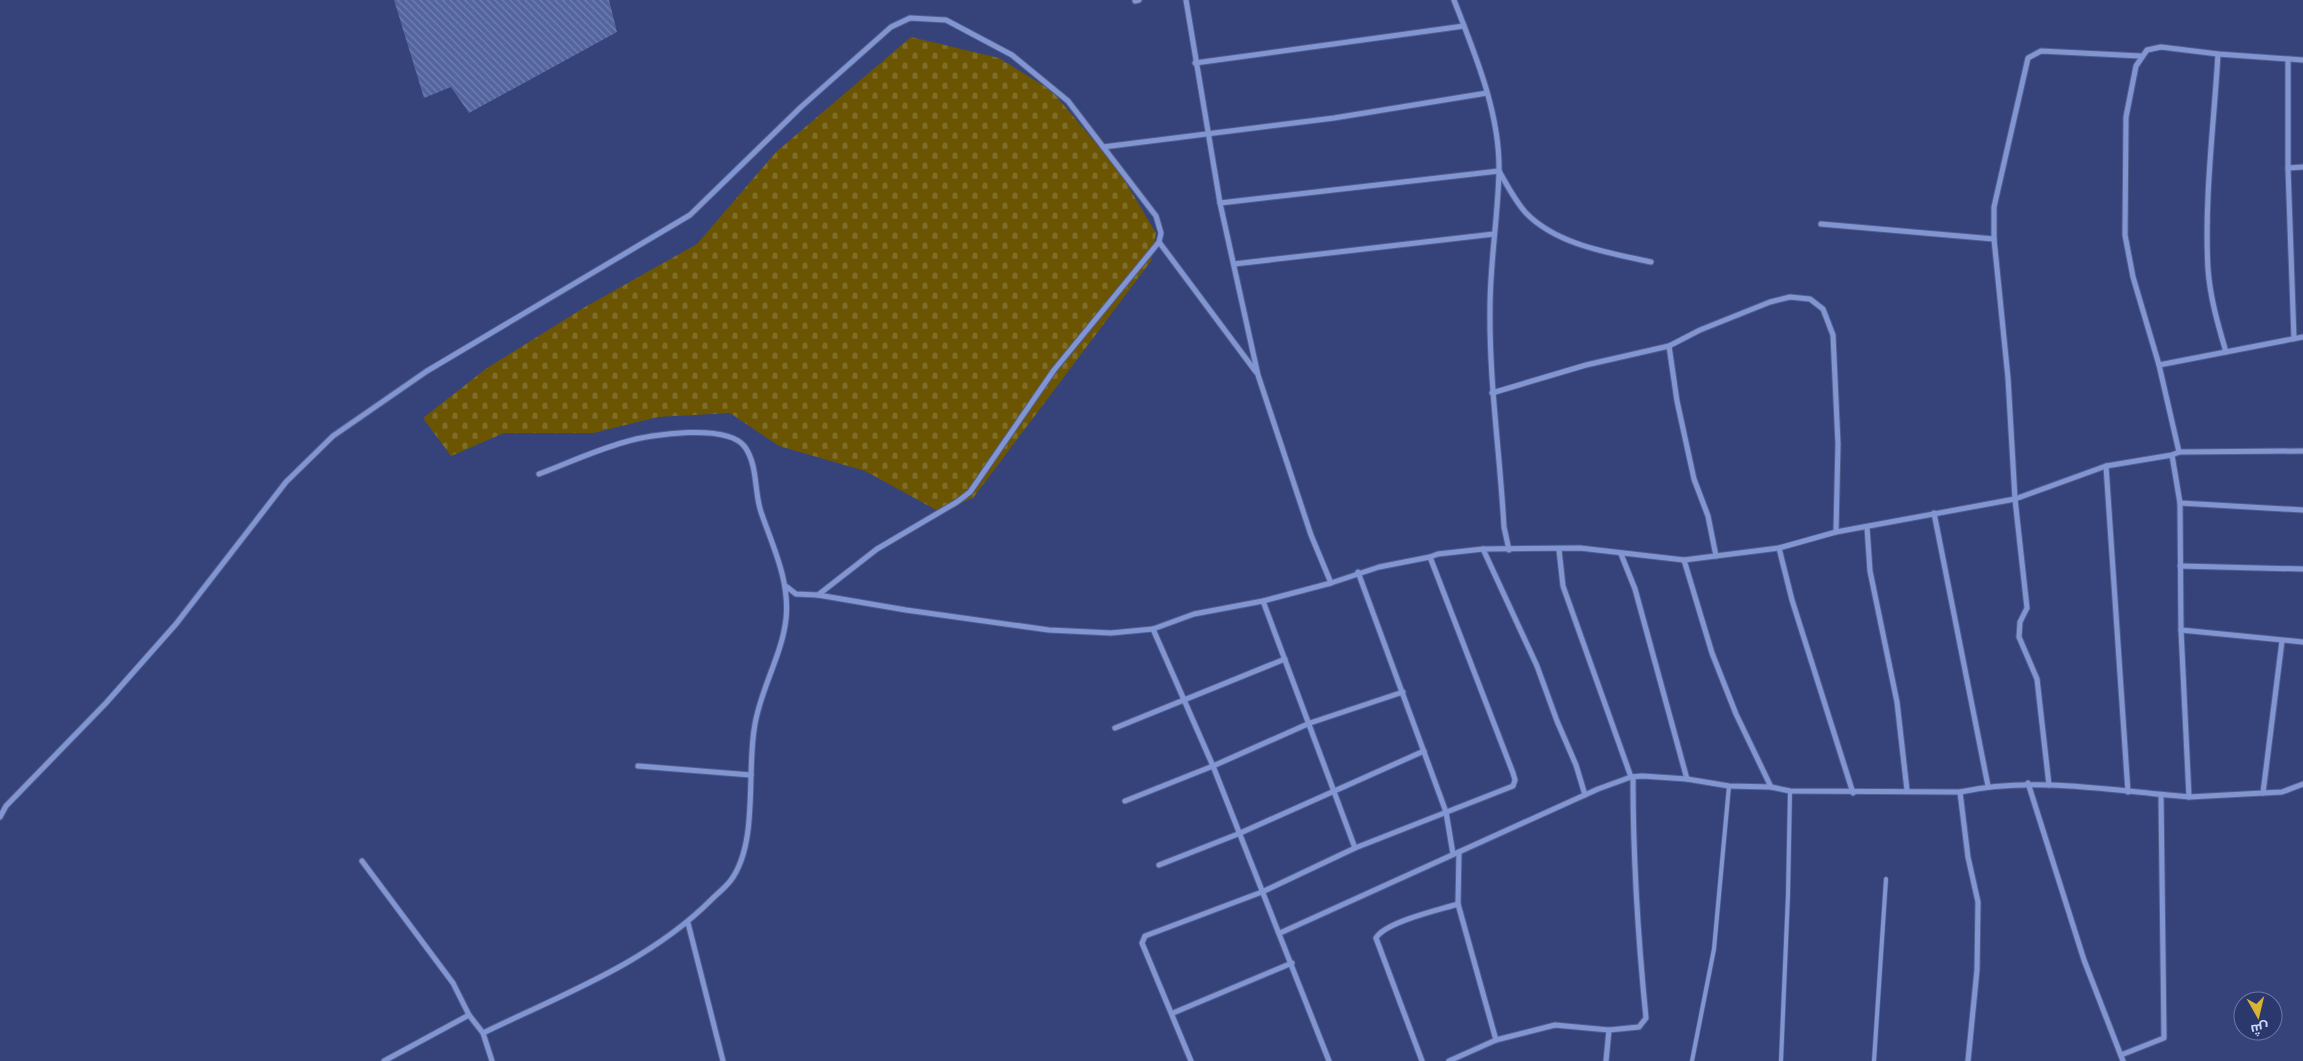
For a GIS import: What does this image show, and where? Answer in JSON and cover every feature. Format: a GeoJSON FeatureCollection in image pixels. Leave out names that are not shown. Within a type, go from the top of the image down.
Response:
{"type":"FeatureCollection","features":[{"type":"Feature","properties":{"kind":"street"},"geometry":{"type":"LineString","coordinates":[[1186,0],[1195,63],[1220,203],[1258,375],[1311,535],[1331,583]]}},
{"type":"Feature","properties":{"kind":"street"},"geometry":{"type":"LineString","coordinates":[[1454,0],[1487,94],[1495,130],[1499,170],[1490,308],[1492,393],[1504,527],[1509,550]]}},
{"type":"Feature","properties":{"kind":"street"},"geometry":{"type":"LineString","coordinates":[[0,817],[6,806],[106,703],[176,624],[286,482],[333,436],[435,366],[690,215],[706,202],[801,108],[891,27],[910,18],[946,20],[1012,56],[1068,101],[1156,216],[1160,233],[1159,242],[1054,370],[970,492],[857,563],[818,595]]}},
{"type":"Feature","properties":{"kind":"street"},"geometry":{"type":"LineString","coordinates":[[1195,63],[1464,26]]}},
{"type":"Feature","properties":{"kind":"street"},"geometry":{"type":"LineString","coordinates":[[2179,452],[2159,365],[2133,277],[2125,235],[2126,117],[2131,82],[2141,56],[2147,50],[2160,47],[2218,54],[2303,60]]}},
{"type":"Feature","properties":{"kind":"street"},"geometry":{"type":"LineString","coordinates":[[2049,785],[2037,679],[2019,637],[2020,622],[2026,608],[2015,499],[2008,378],[1994,239],[1994,207],[2028,58],[2041,51],[2141,56]]}},
{"type":"Feature","properties":{"kind":"street"},"geometry":{"type":"LineString","coordinates":[[2218,54],[2208,223],[2208,270],[2226,352]]}},
{"type":"Feature","properties":{"kind":"street"},"geometry":{"type":"LineString","coordinates":[[2288,59],[2288,168],[2294,339]]}},
{"type":"Feature","properties":{"kind":"street"},"geometry":{"type":"LineString","coordinates":[[1104,147],[1334,118],[1487,94]]}},
{"type":"Feature","properties":{"kind":"street"},"geometry":{"type":"LineString","coordinates":[[2288,168],[2303,167]]}},
{"type":"Feature","properties":{"kind":"street"},"geometry":{"type":"LineString","coordinates":[[1220,203],[1499,170]]}},
{"type":"Feature","properties":{"kind":"street"},"geometry":{"type":"LineString","coordinates":[[1499,170],[1526,212],[1549,230],[1590,247],[1651,262]]}},
{"type":"Feature","properties":{"kind":"street"},"geometry":{"type":"LineString","coordinates":[[1821,224],[1994,239]]}},
{"type":"Feature","properties":{"kind":"street"},"geometry":{"type":"LineString","coordinates":[[1234,264],[1494,234]]}},
{"type":"Feature","properties":{"kind":"street"},"geometry":{"type":"LineString","coordinates":[[1159,242],[1258,375]]}},
{"type":"Feature","properties":{"kind":"street"},"geometry":{"type":"LineString","coordinates":[[1492,393],[1586,365],[1669,346],[1716,324],[1790,297],[1810,299],[1823,309],[1833,335],[1835,351],[1838,444],[1836,532]]}},
{"type":"Feature","properties":{"kind":"street"},"geometry":{"type":"LineString","coordinates":[[2159,365],[2303,337]]}},
{"type":"Feature","properties":{"kind":"street"},"geometry":{"type":"LineString","coordinates":[[1669,346],[1677,401],[1694,479],[1708,516],[1716,556]]}},
{"type":"Feature","properties":{"kind":"street"},"geometry":{"type":"LineString","coordinates":[[483,1032],[630,962],[688,923],[731,880],[740,862],[749,814],[754,726],[761,698],[784,634],[787,587],[759,506],[750,457],[745,448],[732,436],[710,432],[627,441],[539,474]]}},
{"type":"Feature","properties":{"kind":"street"},"geometry":{"type":"LineString","coordinates":[[787,587],[796,594],[818,595],[906,610],[1049,630],[1111,633],[1153,629],[1194,614],[1263,601],[1331,583],[1358,572],[1430,558],[1438,554],[1483,549],[1559,550],[1580,548],[1684,560],[1779,548],[1836,532],[2015,499],[2106,466],[2172,455],[2179,452],[2303,451]]}},
{"type":"Feature","properties":{"kind":"street"},"geometry":{"type":"LineString","coordinates":[[2172,455],[2180,503],[2181,630],[2189,797]]}},
{"type":"Feature","properties":{"kind":"street"},"geometry":{"type":"LineString","coordinates":[[2106,466],[2128,792]]}},
{"type":"Feature","properties":{"kind":"street"},"geometry":{"type":"LineString","coordinates":[[2180,503],[2303,510]]}},
{"type":"Feature","properties":{"kind":"street"},"geometry":{"type":"LineString","coordinates":[[1934,513],[1988,786]]}},
{"type":"Feature","properties":{"kind":"street"},"geometry":{"type":"LineString","coordinates":[[1867,527],[1870,571],[1897,702],[1907,790]]}},
{"type":"Feature","properties":{"kind":"street"},"geometry":{"type":"LineString","coordinates":[[1779,548],[1792,600],[1853,793]]}},
{"type":"Feature","properties":{"kind":"street"},"geometry":{"type":"LineString","coordinates":[[1483,549],[1537,666],[1557,721],[1576,764],[1585,795]]}},
{"type":"Feature","properties":{"kind":"street"},"geometry":{"type":"LineString","coordinates":[[1449,1061],[1496,1040],[1555,1025],[1609,1030],[1639,1027],[1646,1018],[1638,938],[1632,778],[1563,586],[1559,550]]}},
{"type":"Feature","properties":{"kind":"street"},"geometry":{"type":"LineString","coordinates":[[1621,554],[1635,589],[1687,779]]}},
{"type":"Feature","properties":{"kind":"street"},"geometry":{"type":"LineString","coordinates":[[1192,1061],[1142,943],[1145,936],[1262,892],[1355,848],[1513,786],[1515,780],[1430,558]]}},
{"type":"Feature","properties":{"kind":"street"},"geometry":{"type":"LineString","coordinates":[[1684,560],[1716,662],[1736,714],[1771,787]]}},
{"type":"Feature","properties":{"kind":"street"},"geometry":{"type":"LineString","coordinates":[[2180,566],[2303,569]]}},
{"type":"Feature","properties":{"kind":"street"},"geometry":{"type":"LineString","coordinates":[[1358,572],[1446,812],[1453,854]]}},
{"type":"Feature","properties":{"kind":"street"},"geometry":{"type":"LineString","coordinates":[[1263,601],[1335,790],[1355,848]]}},
{"type":"Feature","properties":{"kind":"street"},"geometry":{"type":"LineString","coordinates":[[1153,629],[1213,766],[1238,834],[1280,933],[1329,1061]]}},
{"type":"Feature","properties":{"kind":"street"},"geometry":{"type":"LineString","coordinates":[[2181,630],[2303,642]]}},
{"type":"Feature","properties":{"kind":"street"},"geometry":{"type":"LineString","coordinates":[[2263,793],[2282,641]]}},
{"type":"Feature","properties":{"kind":"street"},"geometry":{"type":"LineString","coordinates":[[1115,728],[1184,698],[1285,659]]}},
{"type":"Feature","properties":{"kind":"street"},"geometry":{"type":"LineString","coordinates":[[1125,801],[1213,766],[1310,723],[1403,692]]}},
{"type":"Feature","properties":{"kind":"street"},"geometry":{"type":"LineString","coordinates":[[1159,865],[1238,834],[1424,751]]}},
{"type":"Feature","properties":{"kind":"street"},"geometry":{"type":"LineString","coordinates":[[638,766],[751,775]]}},
{"type":"Feature","properties":{"kind":"street"},"geometry":{"type":"LineString","coordinates":[[1280,933],[1585,795],[1642,776],[1687,779],[1729,786],[1771,787],[1790,791],[1853,793],[1907,790],[1960,792],[1988,786],[2028,783],[2189,797],[2282,792],[2303,784]]}},
{"type":"Feature","properties":{"kind":"street"},"geometry":{"type":"LineString","coordinates":[[2028,783],[2084,960],[2122,1058],[2164,1038],[2161,795]]}},
{"type":"Feature","properties":{"kind":"street"},"geometry":{"type":"LineString","coordinates":[[1960,792],[1968,857],[1978,902],[1977,970],[1968,1061]]}},
{"type":"Feature","properties":{"kind":"street"},"geometry":{"type":"LineString","coordinates":[[1459,852],[1458,904],[1496,1040]]}},
{"type":"Feature","properties":{"kind":"street"},"geometry":{"type":"LineString","coordinates":[[362,861],[453,983],[470,1015],[483,1032],[492,1061]]}},
{"type":"Feature","properties":{"kind":"street"},"geometry":{"type":"LineString","coordinates":[[1422,1061],[1376,938],[1379,933],[1404,921],[1458,904]]}},
{"type":"Feature","properties":{"kind":"street"},"geometry":{"type":"LineString","coordinates":[[688,923],[723,1061]]}},
{"type":"Feature","properties":{"kind":"street"},"geometry":{"type":"LineString","coordinates":[[1173,1013],[1292,963]]}},
{"type":"Feature","properties":{"kind":"street"},"geometry":{"type":"LineString","coordinates":[[384,1061],[470,1015]]}},
{"type":"Feature","properties":{"kind":"street"},"geometry":{"type":"LineString","coordinates":[[1606,1061],[1609,1030]]}},
{"type":"Feature","properties":{"kind":"lane"},"geometry":{"type":"LineString","coordinates":[[1692,1061],[1714,949],[1729,786]]}},
{"type":"Feature","properties":{"kind":"lane"},"geometry":{"type":"LineString","coordinates":[[1781,1061],[1790,791]]}},
{"type":"Feature","properties":{"kind":"lane"},"geometry":{"type":"LineString","coordinates":[[1874,1061],[1886,879]]}},
{"type":"Feature","properties":{"kind":"green space"},"geometry":{"type":"Polygon","coordinates":[[[911,37],[999,58],[1052,91],[1119,171],[1156,233],[1151,261],[973,498],[940,512],[865,471],[779,446],[730,413],[658,417],[593,433],[504,433],[451,456],[423,418],[487,368],[585,307],[697,244],[776,152],[911,37]]]}},
{"type":"Feature","properties":{"kind":"building"},"geometry":{"type":"Polygon","coordinates":[[[394,0],[609,0],[617,32],[469,113],[451,87],[424,98],[394,0]]]}}]}
